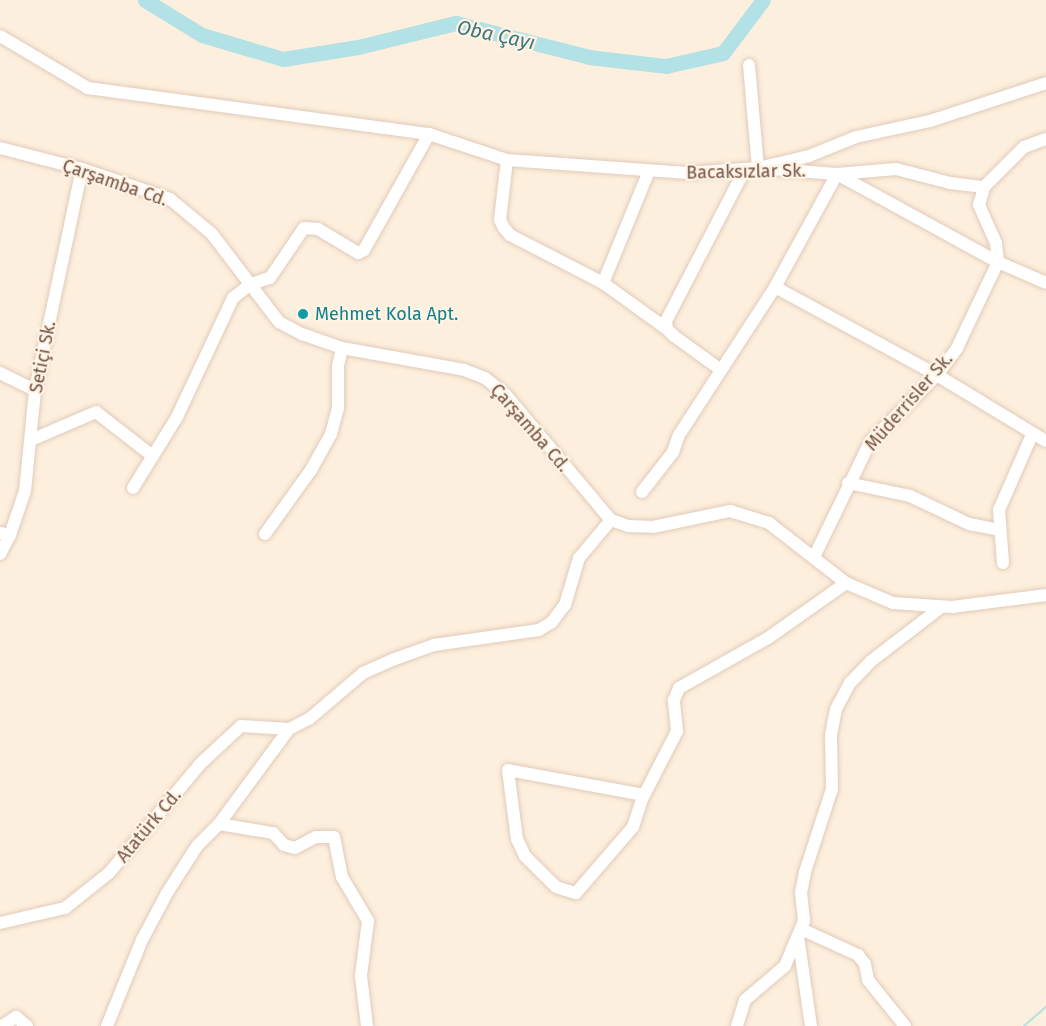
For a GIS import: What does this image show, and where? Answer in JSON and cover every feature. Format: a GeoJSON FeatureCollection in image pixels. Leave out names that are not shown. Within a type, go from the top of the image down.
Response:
{"type":"FeatureCollection","features":[{"type":"Feature","properties":{"kind":"street","name":"Bacaksızlar Sk."},"geometry":{"type":"LineString","coordinates":[[0,36],[88,88],[429,134],[507,160],[688,173],[759,168],[837,174],[896,169],[950,183],[984,187]]}},
{"type":"Feature","properties":{"kind":"street"},"geometry":{"type":"LineString","coordinates":[[749,65],[759,168],[809,156],[856,137],[930,121],[1046,83]]}},
{"type":"Feature","properties":{"kind":"street"},"geometry":{"type":"LineString","coordinates":[[133,488],[150,454],[177,417],[233,298],[251,284],[270,278],[304,228],[311,226],[358,253],[364,250],[429,134]]}},
{"type":"Feature","properties":{"kind":"street"},"geometry":{"type":"LineString","coordinates":[[998,262],[996,243],[979,205],[984,187],[1024,147],[1046,139]]}},
{"type":"Feature","properties":{"kind":"street","name":"Çarşamba Cd."},"geometry":{"type":"LineString","coordinates":[[0,148],[82,169],[170,199],[213,234],[279,322],[342,348],[464,370],[485,378],[506,395],[611,520]]}},
{"type":"Feature","properties":{"kind":"street"},"geometry":{"type":"LineString","coordinates":[[507,160],[500,220],[510,235],[603,283],[721,370]]}},
{"type":"Feature","properties":{"kind":"street","name":"Setiçi Sk."},"geometry":{"type":"LineString","coordinates":[[0,554],[5,534],[25,491],[35,390],[82,169]]}},
{"type":"Feature","properties":{"kind":"street"},"geometry":{"type":"LineString","coordinates":[[667,329],[666,321],[745,169]]}},
{"type":"Feature","properties":{"kind":"street"},"geometry":{"type":"LineString","coordinates":[[603,283],[649,171]]}},
{"type":"Feature","properties":{"kind":"street"},"geometry":{"type":"LineString","coordinates":[[642,492],[673,452],[721,370],[775,287],[837,174],[998,262],[1046,284]]}},
{"type":"Feature","properties":{"kind":"street","name":"Müderrisler Sk."},"geometry":{"type":"LineString","coordinates":[[813,557],[870,442],[937,375],[957,348],[998,262]]}},
{"type":"Feature","properties":{"kind":"street"},"geometry":{"type":"LineString","coordinates":[[775,287],[937,375],[1032,435],[1046,441]]}},
{"type":"Feature","properties":{"kind":"street"},"geometry":{"type":"LineString","coordinates":[[265,534],[311,470],[331,434],[338,408],[338,366],[342,348]]}},
{"type":"Feature","properties":{"kind":"street"},"geometry":{"type":"LineString","coordinates":[[0,373],[35,390]]}},
{"type":"Feature","properties":{"kind":"street"},"geometry":{"type":"LineString","coordinates":[[31,440],[96,412],[150,454]]}},
{"type":"Feature","properties":{"kind":"street"},"geometry":{"type":"LineString","coordinates":[[1003,563],[999,510],[1032,435]]}},
{"type":"Feature","properties":{"kind":"street"},"geometry":{"type":"LineString","coordinates":[[848,483],[910,496],[969,524],[999,530]]}},
{"type":"Feature","properties":{"kind":"street"},"geometry":{"type":"LineString","coordinates":[[107,1026],[142,940],[167,893],[197,846],[219,824],[289,729],[309,719],[363,673],[392,660],[435,645],[539,630],[552,622],[565,605],[579,558],[611,520],[628,526],[653,527],[730,511],[769,523],[846,583],[893,603],[941,606],[1046,595]]}},
{"type":"Feature","properties":{"kind":"street"},"geometry":{"type":"LineString","coordinates":[[644,795],[508,770],[517,839],[525,856],[556,887],[576,893],[633,827],[644,795],[677,731],[674,700],[679,688],[768,638],[846,583]]}},
{"type":"Feature","properties":{"kind":"street"},"geometry":{"type":"LineString","coordinates":[[811,1026],[800,932],[806,872],[832,789],[831,735],[836,709],[850,683],[871,661],[941,606]]}},
{"type":"Feature","properties":{"kind":"street","name":"Atatürk Cd."},"geometry":{"type":"LineString","coordinates":[[0,923],[65,908],[109,873],[200,764],[241,726],[289,729]]}},
{"type":"Feature","properties":{"kind":"street"},"geometry":{"type":"LineString","coordinates":[[219,824],[273,833],[284,845],[295,848],[315,837],[334,837],[342,877],[368,921],[361,976],[367,1026]]}},
{"type":"Feature","properties":{"kind":"street"},"geometry":{"type":"LineString","coordinates":[[737,1026],[745,1000],[785,966],[800,932]]}},
{"type":"Feature","properties":{"kind":"street"},"geometry":{"type":"LineString","coordinates":[[800,932],[858,956],[865,964],[868,980],[905,1026]]}},
{"type":"Feature","properties":{"kind":"street"},"geometry":{"type":"LineString","coordinates":[[2,1026],[16,1017],[27,1026]]}},
{"type":"Feature","properties":{"kind":"waterway","name":"Oba Çayı"},"geometry":{"type":"LineString","coordinates":[[145,0],[202,35],[283,59],[358,47],[456,23],[589,57],[666,66],[723,53],[763,0]]}},
{"type":"Feature","properties":{"kind":"waterway"},"geometry":{"type":"LineString","coordinates":[[1024,1026],[1046,1007]]}},
{"type":"Feature","properties":{"kind":"place","name":"Mehmet Kola Apt."},"geometry":{"type":"Point","coordinates":[303,314]}}]}
